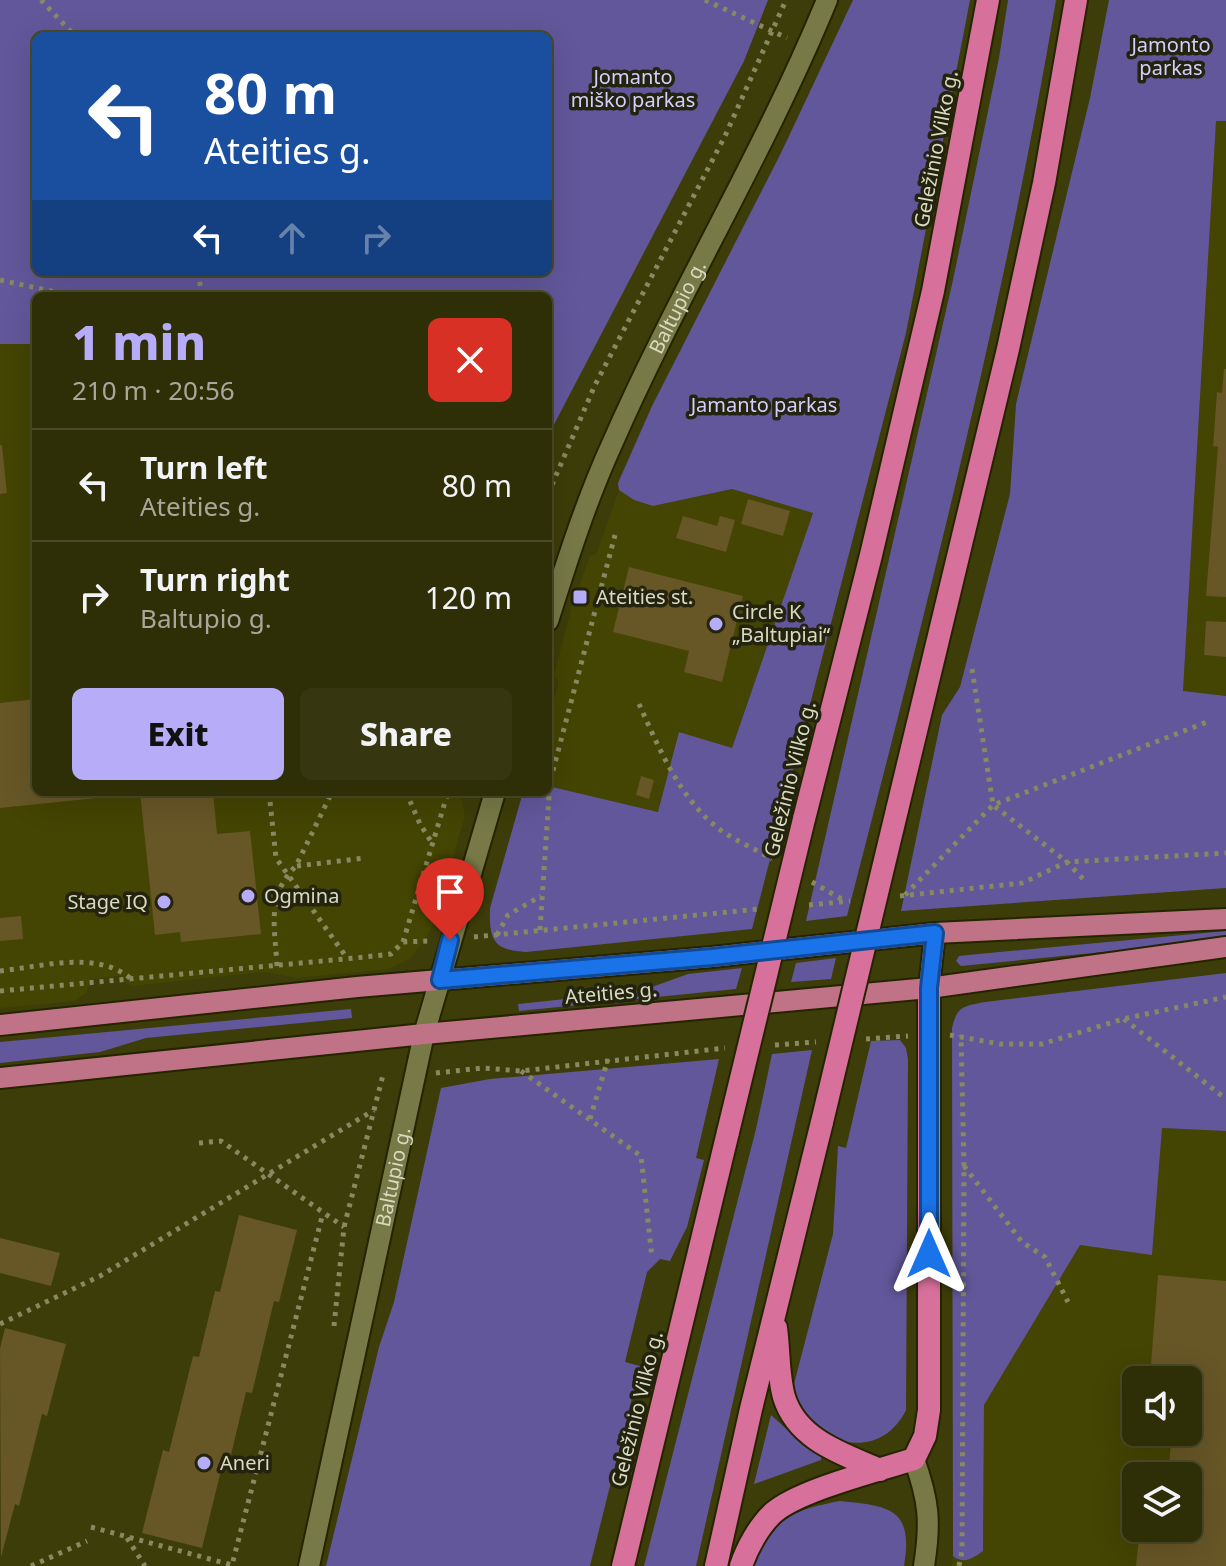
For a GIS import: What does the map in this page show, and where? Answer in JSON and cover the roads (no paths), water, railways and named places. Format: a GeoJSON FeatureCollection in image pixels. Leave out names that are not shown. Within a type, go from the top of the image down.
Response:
{"type":"FeatureCollection","features":[{"type":"Feature","properties":{"kind":"highway","name":"Geležinio Vilko g."},"geometry":{"type":"LineString","coordinates":[[623,1566],[933,291],[988,0]]}},
{"type":"Feature","properties":{"kind":"highway"},"geometry":{"type":"LineString","coordinates":[[716,1566],[1011,334],[1044,183],[1076,0]]}},
{"type":"Feature","properties":{"kind":"highway"},"geometry":{"type":"LineString","coordinates":[[741,1566],[759,1530],[773,1513],[796,1498],[914,1459],[925,1436],[929,1410],[929,988]]}},
{"type":"Feature","properties":{"kind":"highway"},"geometry":{"type":"LineString","coordinates":[[775,1315],[784,1397],[796,1421],[812,1437],[834,1451],[880,1470]]}},
{"type":"Feature","properties":{"kind":"main road","name":"Ateities g."},"geometry":{"type":"LineString","coordinates":[[0,1025],[935,933],[1226,919]]}},
{"type":"Feature","properties":{"kind":"main road"},"geometry":{"type":"LineString","coordinates":[[929,988],[935,933]]}},
{"type":"Feature","properties":{"kind":"main road","name":"Ateities g."},"geometry":{"type":"LineString","coordinates":[[0,1078],[424,1034],[929,988],[1226,947]]}},
{"type":"Feature","properties":{"kind":"street","name":"Baltupio g."},"geometry":{"type":"LineString","coordinates":[[552,609],[586,507],[611,445],[655,351],[771,126],[827,0]]}},
{"type":"Feature","properties":{"kind":"street","name":"Baltupio g."},"geometry":{"type":"LineString","coordinates":[[309,1566],[424,1034],[494,796]]}},
{"type":"Feature","properties":{"kind":"street"},"geometry":{"type":"LineString","coordinates":[[914,1459],[929,1516],[924,1566]]}},
{"type":"Feature","properties":{"kind":"place","name":"Ateities st."},"geometry":{"type":"Point","coordinates":[580,597]}},
{"type":"Feature","properties":{"kind":"place","name":"Circle K „Baltupiai“"},"geometry":{"type":"Point","coordinates":[716,624]}},
{"type":"Feature","properties":{"kind":"place","name":"Ogmina"},"geometry":{"type":"Point","coordinates":[248,896]}},
{"type":"Feature","properties":{"kind":"place","name":"Stage IQ"},"geometry":{"type":"Point","coordinates":[164,902]}},
{"type":"Feature","properties":{"kind":"place","name":"Aneri"},"geometry":{"type":"Point","coordinates":[204,1463]}},
{"type":"Feature","properties":{"kind":"park label","name":"Jamonto parkas"},"geometry":{"type":"Point","coordinates":[1171,56]}},
{"type":"Feature","properties":{"kind":"park label","name":"Jomanto miško parkas"},"geometry":{"type":"Point","coordinates":[633,88]}},
{"type":"Feature","properties":{"kind":"park label","name":"Jamanto parkas"},"geometry":{"type":"Point","coordinates":[764,405]}}]}
